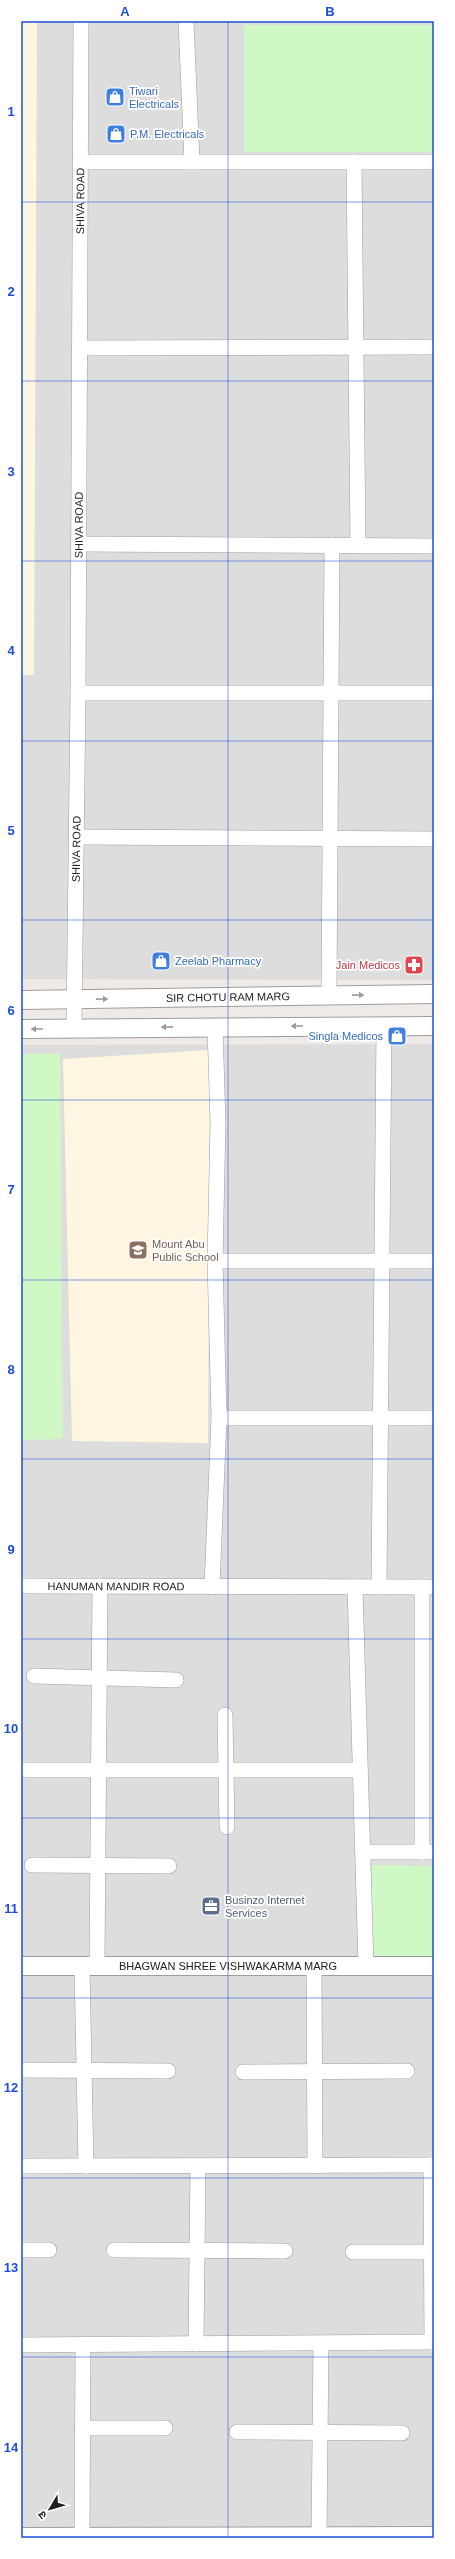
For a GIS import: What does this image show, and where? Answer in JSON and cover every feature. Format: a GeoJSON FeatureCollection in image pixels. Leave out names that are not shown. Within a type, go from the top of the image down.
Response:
{"type":"FeatureCollection","features":[{"type":"Feature","properties":{"kind":"street","name":"SHIVA ROAD"},"geometry":{"type":"LineString","coordinates":[[74,1029],[77,838],[81,21]]}},
{"type":"Feature","properties":{"kind":"street"},"geometry":{"type":"LineString","coordinates":[[186,21],[192,162]]}},
{"type":"Feature","properties":{"kind":"street"},"geometry":{"type":"LineString","coordinates":[[80,162],[434,162]]}},
{"type":"Feature","properties":{"kind":"street"},"geometry":{"type":"LineString","coordinates":[[354,162],[358,546]]}},
{"type":"Feature","properties":{"kind":"street"},"geometry":{"type":"LineString","coordinates":[[79,348],[434,347]]}},
{"type":"Feature","properties":{"kind":"street"},"geometry":{"type":"LineString","coordinates":[[78,544],[434,546]]}},
{"type":"Feature","properties":{"kind":"street"},"geometry":{"type":"LineString","coordinates":[[329,995],[332,545]]}},
{"type":"Feature","properties":{"kind":"street"},"geometry":{"type":"LineString","coordinates":[[78,693],[434,693]]}},
{"type":"Feature","properties":{"kind":"street"},"geometry":{"type":"LineString","coordinates":[[77,838],[434,839]]}},
{"type":"Feature","properties":{"kind":"street","name":"SIR CHOTU RAM MARG"},"geometry":{"type":"LineString","coordinates":[[21,1000],[434,994]]}},
{"type":"Feature","properties":{"kind":"street"},"geometry":{"type":"LineString","coordinates":[[379,1587],[384,1026]]}},
{"type":"Feature","properties":{"kind":"street"},"geometry":{"type":"LineString","coordinates":[[21,1029],[434,1026]]}},
{"type":"Feature","properties":{"kind":"street"},"geometry":{"type":"LineString","coordinates":[[212,1587],[219,1418],[215,1261],[218,1123],[215,1027]]}},
{"type":"Feature","properties":{"kind":"street"},"geometry":{"type":"LineString","coordinates":[[215,1261],[434,1261]]}},
{"type":"Feature","properties":{"kind":"street"},"geometry":{"type":"LineString","coordinates":[[219,1418],[434,1418]]}},
{"type":"Feature","properties":{"kind":"street","name":"HANUMAN MANDIR ROAD"},"geometry":{"type":"LineString","coordinates":[[21,1586],[428,1587]]}},
{"type":"Feature","properties":{"kind":"street"},"geometry":{"type":"LineString","coordinates":[[86,2166],[84,2070],[98,1866],[100,1586]]}},
{"type":"Feature","properties":{"kind":"street"},"geometry":{"type":"LineString","coordinates":[[355,1587],[366,1966]]}},
{"type":"Feature","properties":{"kind":"street"},"geometry":{"type":"LineString","coordinates":[[363,1852],[428,1852],[428,1587]]}},
{"type":"Feature","properties":{"kind":"street"},"geometry":{"type":"LineString","coordinates":[[34,1676],[176,1680]]}},
{"type":"Feature","properties":{"kind":"street"},"geometry":{"type":"LineString","coordinates":[[225,1714],[227,1827]]}},
{"type":"Feature","properties":{"kind":"street"},"geometry":{"type":"LineString","coordinates":[[21,1770],[360,1770]]}},
{"type":"Feature","properties":{"kind":"street"},"geometry":{"type":"LineString","coordinates":[[32,1865],[169,1866]]}},
{"type":"Feature","properties":{"kind":"street","name":"BHAGWAN SHREE VISHWAKARMA MARG"},"geometry":{"type":"LineString","coordinates":[[21,1966],[434,1966]]}},
{"type":"Feature","properties":{"kind":"street"},"geometry":{"type":"LineString","coordinates":[[314,1966],[316,2166]]}},
{"type":"Feature","properties":{"kind":"street"},"geometry":{"type":"LineString","coordinates":[[21,2070],[168,2071]]}},
{"type":"Feature","properties":{"kind":"street"},"geometry":{"type":"LineString","coordinates":[[243,2072],[407,2071]]}},
{"type":"Feature","properties":{"kind":"street"},"geometry":{"type":"LineString","coordinates":[[21,2166],[433,2165],[433,2342],[21,2345]]}},
{"type":"Feature","properties":{"kind":"street"},"geometry":{"type":"LineString","coordinates":[[196,2344],[198,2166]]}},
{"type":"Feature","properties":{"kind":"street"},"geometry":{"type":"LineString","coordinates":[[21,2250],[49,2250]]}},
{"type":"Feature","properties":{"kind":"street"},"geometry":{"type":"LineString","coordinates":[[114,2250],[285,2251]]}},
{"type":"Feature","properties":{"kind":"street"},"geometry":{"type":"LineString","coordinates":[[352,2252],[432,2252]]}},
{"type":"Feature","properties":{"kind":"street"},"geometry":{"type":"LineString","coordinates":[[319,2536],[321,2344]]}},
{"type":"Feature","properties":{"kind":"street"},"geometry":{"type":"LineString","coordinates":[[82,2536],[83,2345]]}},
{"type":"Feature","properties":{"kind":"street"},"geometry":{"type":"LineString","coordinates":[[82,2428],[165,2428]]}},
{"type":"Feature","properties":{"kind":"street"},"geometry":{"type":"LineString","coordinates":[[237,2432],[402,2433]]}},
{"type":"Feature","properties":{"kind":"street"},"geometry":{"type":"LineString","coordinates":[[21,2536],[434,2536]]}},
{"type":"Feature","properties":{"kind":"shaded area"},"geometry":{"type":"Polygon","coordinates":[[[21,21],[434,21],[434,980],[21,979],[21,21]]]}},
{"type":"Feature","properties":{"kind":"shaded area"},"geometry":{"type":"Polygon","coordinates":[[[21,21],[37,21],[34,675],[21,675],[21,21]]]}},
{"type":"Feature","properties":{"kind":"shaded area"},"geometry":{"type":"Polygon","coordinates":[[[434,1044],[434,2538],[21,2538],[21,1045],[434,1044]]]}},
{"type":"Feature","properties":{"kind":"shaded area","name":"Mount Abu Public School"},"geometry":{"type":"Polygon","coordinates":[[[210,1050],[208,1443],[72,1441],[63,1059],[210,1050]]]}},
{"type":"Feature","properties":{"kind":"green space"},"geometry":{"type":"Polygon","coordinates":[[[244,25],[434,25],[434,152],[244,152],[244,25]]]}},
{"type":"Feature","properties":{"kind":"green space"},"geometry":{"type":"Polygon","coordinates":[[[21,1054],[60,1054],[63,1439],[21,1440],[21,1054]]]}},
{"type":"Feature","properties":{"kind":"green space"},"geometry":{"type":"Polygon","coordinates":[[[372,1865],[434,1866],[434,1961],[372,1961],[372,1865]]]}},
{"type":"Feature","properties":{"kind":"place","name":"Tiwari Electricals"},"geometry":{"type":"Point","coordinates":[115,97]}},
{"type":"Feature","properties":{"kind":"place","name":"P.M. Electricals"},"geometry":{"type":"Point","coordinates":[116,134]}},
{"type":"Feature","properties":{"kind":"place","name":"Zeelab Pharmacy"},"geometry":{"type":"Point","coordinates":[161,961]}},
{"type":"Feature","properties":{"kind":"place","name":"Jain Medicos"},"geometry":{"type":"Point","coordinates":[414,965]}},
{"type":"Feature","properties":{"kind":"place","name":"Singla Medicos"},"geometry":{"type":"Point","coordinates":[397,1036]}},
{"type":"Feature","properties":{"kind":"place","name":"Mount Abu Public School"},"geometry":{"type":"Point","coordinates":[138,1250]}},
{"type":"Feature","properties":{"kind":"place","name":"Businzo Internet Services"},"geometry":{"type":"Point","coordinates":[211,1906]}}]}
